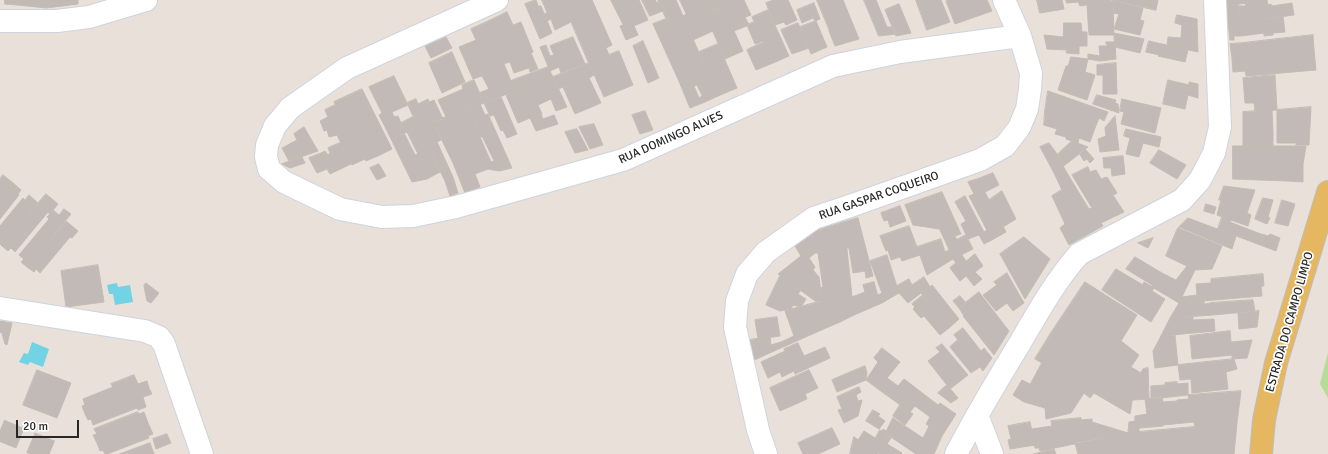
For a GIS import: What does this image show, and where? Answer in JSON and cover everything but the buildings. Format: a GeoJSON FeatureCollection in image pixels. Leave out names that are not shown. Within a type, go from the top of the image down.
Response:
{"type":"FeatureCollection","features":[{"type":"Feature","properties":{"kind":"main road","name":"ESTRADA DO CAMPO LIMPO"},"geometry":{"type":"LineString","coordinates":[[1261,454],[1264,420],[1276,363],[1328,192]]}},
{"type":"Feature","properties":{"kind":"street"},"geometry":{"type":"LineString","coordinates":[[0,21],[57,21],[89,17],[146,0]]}},
{"type":"Feature","properties":{"kind":"street","name":"RUA DOMINGO ALVES"},"geometry":{"type":"LineString","coordinates":[[497,0],[347,68],[290,108],[275,126],[268,145],[266,157],[269,169],[284,182],[340,209],[382,217],[413,216],[456,207],[623,160],[833,66],[900,52],[1020,36]]}},
{"type":"Feature","properties":{"kind":"street","name":"RUA GASPAR COQUEIRO"},"geometry":{"type":"LineString","coordinates":[[766,454],[758,430],[735,327],[737,301],[747,274],[766,252],[814,218],[980,160],[1006,146],[1019,128],[1027,109],[1031,73],[1020,36],[1004,0]]}},
{"type":"Feature","properties":{"kind":"street"},"geometry":{"type":"LineString","coordinates":[[956,454],[977,415],[1030,326],[1067,268],[1080,254],[1182,200],[1200,180],[1214,154],[1220,127],[1215,0]]}},
{"type":"Feature","properties":{"kind":"street"},"geometry":{"type":"LineString","coordinates":[[0,308],[145,331],[159,337],[164,344],[202,454]]}},
{"type":"Feature","properties":{"kind":"street"},"geometry":{"type":"LineString","coordinates":[[977,415],[992,454]]}},
{"type":"Feature","properties":{"kind":"green space"},"geometry":{"type":"Polygon","coordinates":[[[1328,352],[1328,398],[1320,384],[1328,352]]]}},
{"type":"Feature","properties":{"kind":"water"},"geometry":{"type":"Polygon","coordinates":[[[117,283],[118,287],[130,285],[133,302],[115,305],[113,294],[109,294],[107,285],[117,283]]]}},
{"type":"Feature","properties":{"kind":"water"},"geometry":{"type":"Polygon","coordinates":[[[32,342],[49,349],[43,367],[30,362],[28,365],[19,362],[24,353],[28,354],[32,342]]]}},
{"type":"Feature","properties":{"kind":"tunnel"},"geometry":{"type":"LineString","coordinates":[[0,430],[55,454]]}}]}
